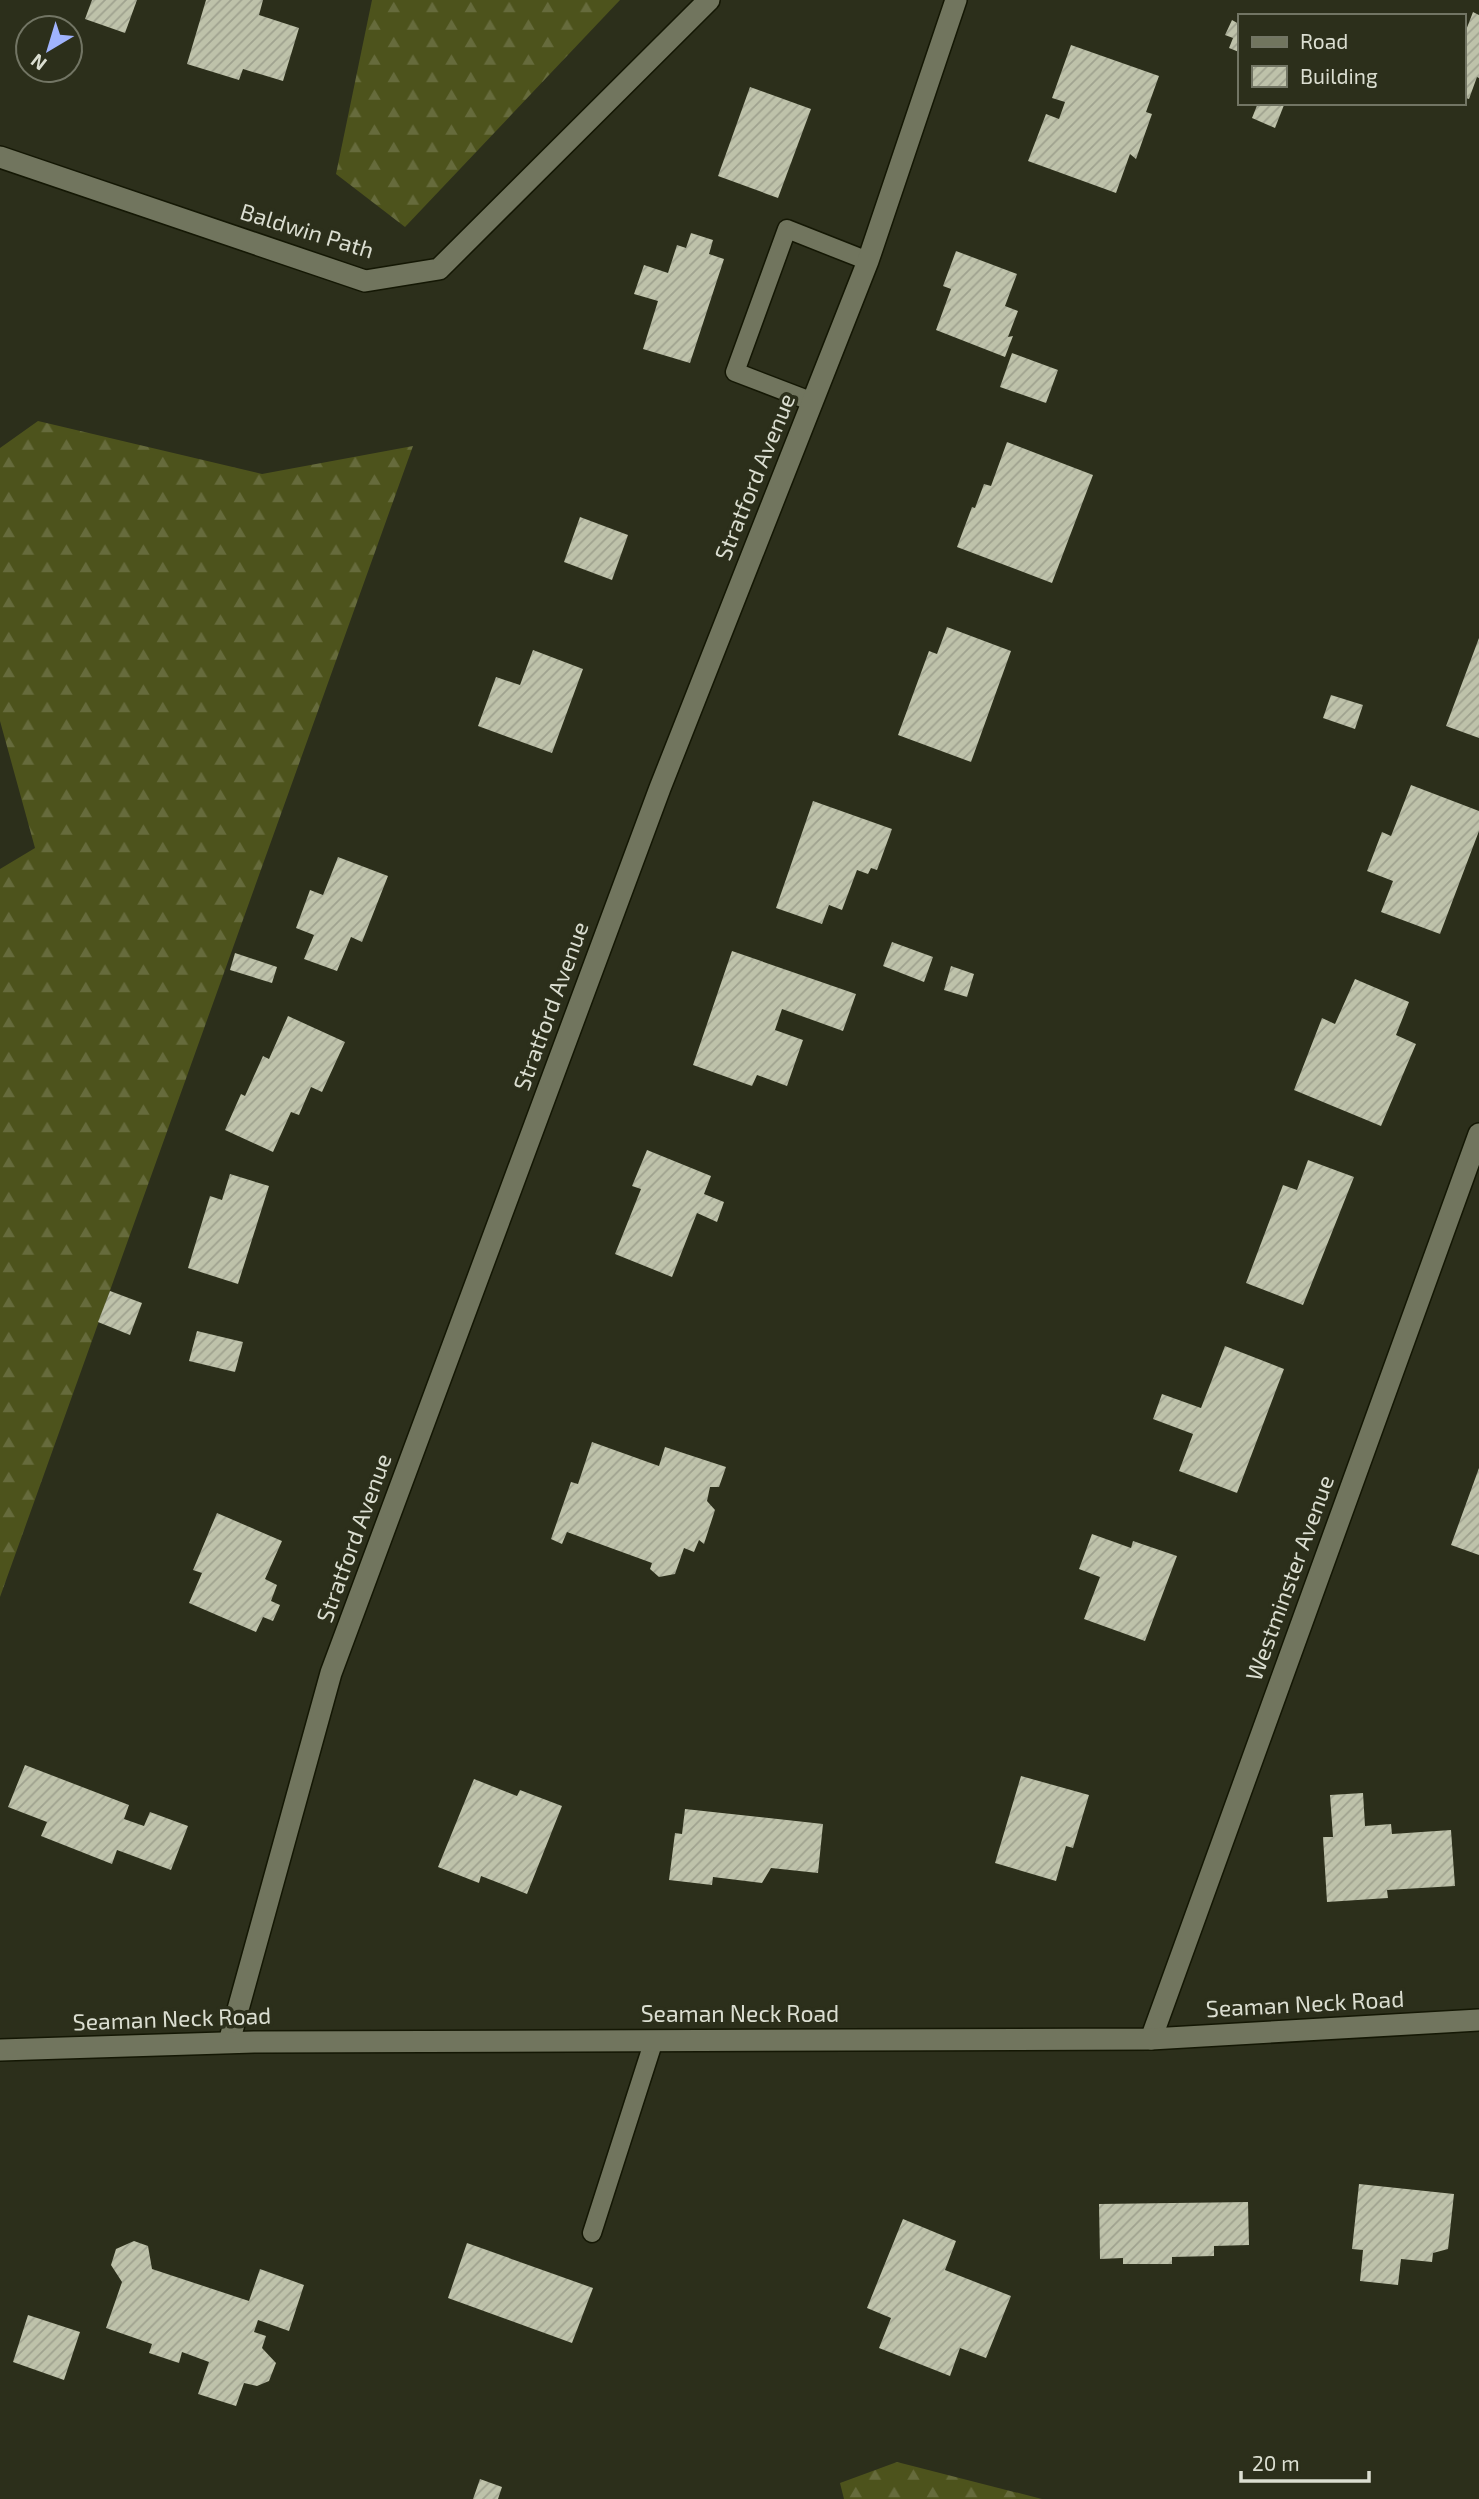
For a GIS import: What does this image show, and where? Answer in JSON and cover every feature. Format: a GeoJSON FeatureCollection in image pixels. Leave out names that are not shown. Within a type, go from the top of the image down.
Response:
{"type":"FeatureCollection","features":[{"type":"Feature","properties":{"kind":"street","name":"Baldwin Path"},"geometry":{"type":"LineString","coordinates":[[0,157],[365,281],[439,269],[709,0]]}},
{"type":"Feature","properties":{"kind":"street","name":"Stratford Avenue"},"geometry":{"type":"LineString","coordinates":[[229,2042],[331,1673],[660,788],[868,261],[956,0]]}},
{"type":"Feature","properties":{"kind":"street","name":"Westminster Avenue"},"geometry":{"type":"LineString","coordinates":[[1151,2039],[1479,1134]]}},
{"type":"Feature","properties":{"kind":"street","name":"Seaman Neck Road"},"geometry":{"type":"LineString","coordinates":[[0,2050],[229,2042],[1151,2039],[1479,2020]]}},
{"type":"Feature","properties":{"kind":"lane"},"geometry":{"type":"LineString","coordinates":[[813,402],[735,372],[787,229],[868,261]]}},
{"type":"Feature","properties":{"kind":"lane"},"geometry":{"type":"LineString","coordinates":[[592,2233],[654,2040]]}},
{"type":"Feature","properties":{"kind":"green space"},"geometry":{"type":"Polygon","coordinates":[[[372,0],[620,0],[405,227],[336,174],[372,0]]]}},
{"type":"Feature","properties":{"kind":"green space"},"geometry":{"type":"Polygon","coordinates":[[[38,421],[262,474],[413,446],[0,1597],[0,869],[35,848],[0,721],[0,448],[38,421]]]}},
{"type":"Feature","properties":{"kind":"green space"},"geometry":{"type":"Polygon","coordinates":[[[897,2462],[1042,2499],[844,2499],[840,2483],[897,2462]]]}},
{"type":"Feature","properties":{"kind":"building"},"geometry":{"type":"Polygon","coordinates":[[[92,0],[137,0],[125,33],[85,19],[92,0]]]}},
{"type":"Feature","properties":{"kind":"building"},"geometry":{"type":"Polygon","coordinates":[[[206,0],[263,0],[259,15],[299,28],[283,81],[243,69],[239,80],[187,64],[206,0]]]}},
{"type":"Feature","properties":{"kind":"building"},"geometry":{"type":"Polygon","coordinates":[[[1473,12],[1479,15],[1479,78],[1477,77],[1469,99],[1465,98],[1465,33],[1473,12]]]}},
{"type":"Feature","properties":{"kind":"building"},"geometry":{"type":"Polygon","coordinates":[[[1232,20],[1238,23],[1238,52],[1229,48],[1233,38],[1225,35],[1232,20]]]}},
{"type":"Feature","properties":{"kind":"building"},"geometry":{"type":"Polygon","coordinates":[[[1071,45],[1159,76],[1146,112],[1152,114],[1136,159],[1130,154],[1116,193],[1028,161],[1046,114],[1059,119],[1065,102],[1052,98],[1071,45]]]}},
{"type":"Feature","properties":{"kind":"building"},"geometry":{"type":"Polygon","coordinates":[[[750,87],[811,109],[778,198],[718,176],[750,87]]]}},
{"type":"Feature","properties":{"kind":"building"},"geometry":{"type":"Polygon","coordinates":[[[1257,105],[1284,105],[1275,128],[1252,118],[1257,105]]]}},
{"type":"Feature","properties":{"kind":"building"},"geometry":{"type":"Polygon","coordinates":[[[691,233],[713,240],[709,254],[724,259],[690,363],[643,349],[658,301],[634,294],[644,265],[668,273],[677,245],[686,248],[691,233]]]}},
{"type":"Feature","properties":{"kind":"building"},"geometry":{"type":"Polygon","coordinates":[[[956,251],[1017,274],[1005,306],[1018,311],[1008,337],[1013,336],[1005,357],[936,330],[951,289],[943,286],[956,251]]]}},
{"type":"Feature","properties":{"kind":"building"},"geometry":{"type":"Polygon","coordinates":[[[1012,353],[1058,370],[1046,403],[1000,387],[1012,353]]]}},
{"type":"Feature","properties":{"kind":"building"},"geometry":{"type":"Polygon","coordinates":[[[1007,442],[1093,475],[1052,583],[957,547],[984,484],[991,486],[1007,442]]]}},
{"type":"Feature","properties":{"kind":"building"},"geometry":{"type":"Polygon","coordinates":[[[580,517],[628,535],[612,580],[564,562],[580,517]]]}},
{"type":"Feature","properties":{"kind":"building"},"geometry":{"type":"Polygon","coordinates":[[[947,627],[1011,651],[971,762],[898,735],[929,651],[937,654],[947,627]]]}},
{"type":"Feature","properties":{"kind":"building"},"geometry":{"type":"Polygon","coordinates":[[[1479,638],[1479,738],[1446,726],[1479,638]]]}},
{"type":"Feature","properties":{"kind":"building"},"geometry":{"type":"Polygon","coordinates":[[[533,650],[583,669],[552,753],[478,726],[496,677],[520,685],[533,650]]]}},
{"type":"Feature","properties":{"kind":"building"},"geometry":{"type":"Polygon","coordinates":[[[1331,695],[1363,705],[1355,729],[1323,718],[1331,695]]]}},
{"type":"Feature","properties":{"kind":"building"},"geometry":{"type":"Polygon","coordinates":[[[1411,785],[1479,811],[1479,831],[1440,934],[1381,912],[1393,881],[1367,871],[1382,832],[1391,836],[1411,785]]]}},
{"type":"Feature","properties":{"kind":"building"},"geometry":{"type":"Polygon","coordinates":[[[813,801],[892,829],[877,870],[871,868],[868,874],[857,870],[842,910],[829,905],[822,924],[776,908],[813,801]]]}},
{"type":"Feature","properties":{"kind":"building"},"geometry":{"type":"Polygon","coordinates":[[[338,857],[388,876],[362,942],[351,937],[337,971],[304,959],[314,935],[296,928],[310,890],[323,895],[338,857]]]}},
{"type":"Feature","properties":{"kind":"building"},"geometry":{"type":"Polygon","coordinates":[[[892,942],[933,957],[924,982],[883,966],[892,942]]]}},
{"type":"Feature","properties":{"kind":"building"},"geometry":{"type":"Polygon","coordinates":[[[732,951],[856,994],[843,1031],[782,1009],[775,1030],[803,1040],[787,1086],[757,1075],[752,1086],[693,1065],[732,951]]]}},
{"type":"Feature","properties":{"kind":"building"},"geometry":{"type":"Polygon","coordinates":[[[235,953],[277,967],[272,983],[230,970],[235,953]]]}},
{"type":"Feature","properties":{"kind":"building"},"geometry":{"type":"Polygon","coordinates":[[[951,966],[974,974],[967,997],[944,990],[951,966]]]}},
{"type":"Feature","properties":{"kind":"building"},"geometry":{"type":"Polygon","coordinates":[[[1355,979],[1409,1002],[1396,1035],[1416,1044],[1381,1126],[1294,1090],[1322,1018],[1335,1024],[1355,979]]]}},
{"type":"Feature","properties":{"kind":"building"},"geometry":{"type":"Polygon","coordinates":[[[288,1016],[345,1042],[322,1092],[311,1087],[299,1115],[291,1112],[273,1152],[225,1130],[241,1094],[245,1096],[263,1056],[269,1059],[288,1016]]]}},
{"type":"Feature","properties":{"kind":"building"},"geometry":{"type":"Polygon","coordinates":[[[647,1150],[711,1176],[704,1194],[724,1202],[717,1222],[697,1213],[672,1277],[615,1254],[641,1189],[632,1186],[647,1150]]]}},
{"type":"Feature","properties":{"kind":"building"},"geometry":{"type":"Polygon","coordinates":[[[1308,1160],[1354,1177],[1303,1305],[1246,1283],[1283,1185],[1297,1190],[1308,1160]]]}},
{"type":"Feature","properties":{"kind":"building"},"geometry":{"type":"Polygon","coordinates":[[[230,1174],[269,1186],[238,1284],[188,1268],[210,1196],[222,1200],[230,1174]]]}},
{"type":"Feature","properties":{"kind":"building"},"geometry":{"type":"Polygon","coordinates":[[[110,1291],[142,1303],[130,1335],[98,1322],[110,1291]]]}},
{"type":"Feature","properties":{"kind":"building"},"geometry":{"type":"Polygon","coordinates":[[[197,1331],[243,1342],[235,1372],[189,1361],[197,1331]]]}},
{"type":"Feature","properties":{"kind":"building"},"geometry":{"type":"Polygon","coordinates":[[[1225,1346],[1284,1369],[1237,1493],[1179,1471],[1193,1434],[1153,1419],[1162,1394],[1201,1408],[1225,1346]]]}},
{"type":"Feature","properties":{"kind":"building"},"geometry":{"type":"Polygon","coordinates":[[[592,1442],[659,1466],[665,1447],[726,1467],[719,1487],[710,1487],[707,1501],[715,1510],[704,1544],[699,1540],[694,1552],[684,1548],[675,1574],[659,1577],[650,1569],[652,1563],[567,1532],[562,1544],[551,1539],[571,1482],[578,1484],[592,1442]]]}},
{"type":"Feature","properties":{"kind":"building"},"geometry":{"type":"Polygon","coordinates":[[[1479,1468],[1479,1555],[1451,1545],[1479,1468]]]}},
{"type":"Feature","properties":{"kind":"building"},"geometry":{"type":"Polygon","coordinates":[[[217,1513],[282,1541],[265,1579],[277,1585],[271,1601],[280,1605],[273,1621],[263,1617],[256,1632],[189,1603],[202,1573],[193,1570],[217,1513]]]}},
{"type":"Feature","properties":{"kind":"building"},"geometry":{"type":"Polygon","coordinates":[[[1092,1534],[1131,1548],[1133,1541],[1177,1556],[1145,1641],[1084,1619],[1100,1577],[1079,1569],[1092,1534]]]}},
{"type":"Feature","properties":{"kind":"building"},"geometry":{"type":"Polygon","coordinates":[[[25,1765],[129,1805],[124,1819],[144,1826],[150,1812],[188,1826],[171,1870],[117,1850],[112,1864],[41,1836],[47,1822],[8,1807],[25,1765]]]}},
{"type":"Feature","properties":{"kind":"building"},"geometry":{"type":"Polygon","coordinates":[[[1021,1776],[1089,1795],[1073,1848],[1066,1846],[1056,1881],[995,1863],[1021,1776]]]}},
{"type":"Feature","properties":{"kind":"building"},"geometry":{"type":"Polygon","coordinates":[[[474,1779],[517,1796],[520,1790],[562,1806],[527,1894],[481,1876],[479,1883],[438,1867],[474,1779]]]}},
{"type":"Feature","properties":{"kind":"building"},"geometry":{"type":"Polygon","coordinates":[[[1363,1793],[1365,1826],[1391,1824],[1392,1834],[1451,1830],[1455,1886],[1387,1890],[1388,1898],[1327,1902],[1323,1837],[1333,1837],[1330,1795],[1363,1793]]]}},
{"type":"Feature","properties":{"kind":"building"},"geometry":{"type":"Polygon","coordinates":[[[685,1809],[823,1824],[818,1873],[771,1868],[762,1883],[713,1877],[712,1885],[669,1880],[675,1833],[682,1834],[685,1809]]]}},
{"type":"Feature","properties":{"kind":"building"},"geometry":{"type":"Polygon","coordinates":[[[1359,2184],[1454,2194],[1448,2249],[1433,2253],[1432,2262],[1401,2259],[1398,2285],[1360,2281],[1363,2250],[1352,2249],[1359,2184]]]}},
{"type":"Feature","properties":{"kind":"building"},"geometry":{"type":"Polygon","coordinates":[[[1248,2202],[1249,2245],[1214,2246],[1214,2256],[1172,2257],[1172,2264],[1123,2264],[1123,2258],[1100,2259],[1099,2204],[1248,2202]]]}},
{"type":"Feature","properties":{"kind":"building"},"geometry":{"type":"Polygon","coordinates":[[[903,2219],[956,2241],[945,2270],[1011,2296],[986,2358],[960,2348],[950,2376],[879,2348],[891,2318],[867,2308],[903,2219]]]}},
{"type":"Feature","properties":{"kind":"building"},"geometry":{"type":"Polygon","coordinates":[[[134,2241],[148,2246],[152,2269],[249,2301],[260,2269],[304,2285],[289,2331],[258,2320],[254,2332],[266,2336],[262,2348],[276,2363],[269,2381],[257,2386],[244,2383],[236,2406],[198,2394],[209,2362],[182,2352],[179,2363],[149,2353],[152,2344],[106,2328],[122,2282],[111,2265],[116,2249],[134,2241]]]}},
{"type":"Feature","properties":{"kind":"building"},"geometry":{"type":"Polygon","coordinates":[[[467,2243],[593,2288],[572,2343],[448,2298],[467,2243]]]}},
{"type":"Feature","properties":{"kind":"building"},"geometry":{"type":"Polygon","coordinates":[[[28,2315],[80,2332],[64,2380],[13,2362],[28,2315]]]}},
{"type":"Feature","properties":{"kind":"building"},"geometry":{"type":"Polygon","coordinates":[[[480,2479],[502,2487],[498,2499],[473,2499],[480,2479]]]}}]}
